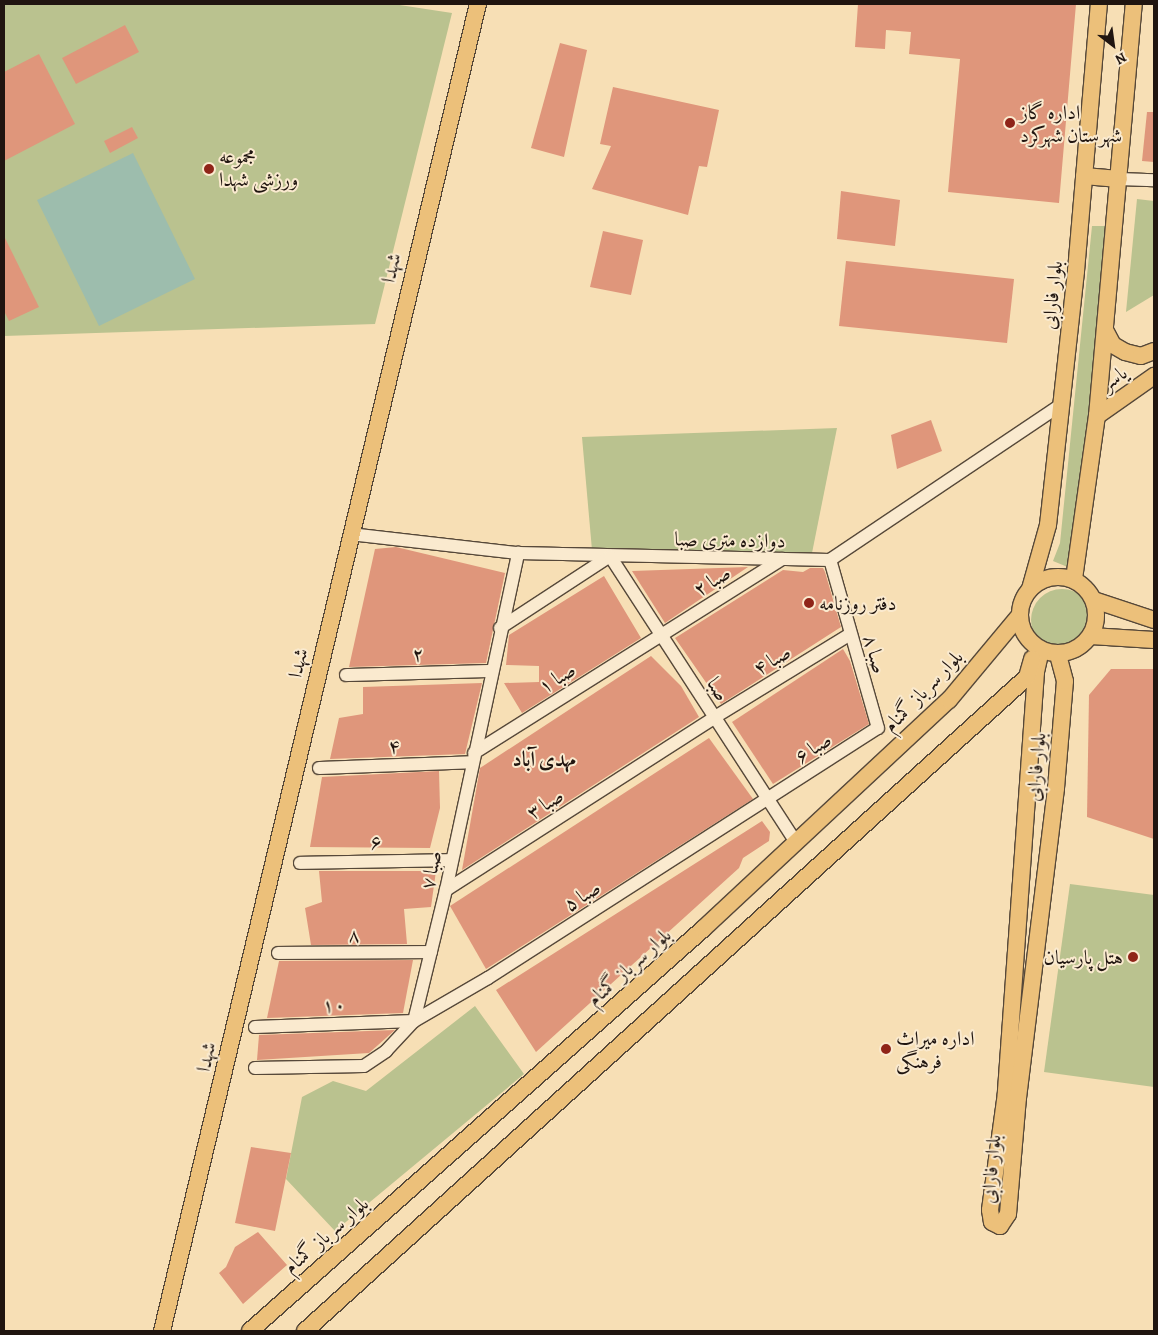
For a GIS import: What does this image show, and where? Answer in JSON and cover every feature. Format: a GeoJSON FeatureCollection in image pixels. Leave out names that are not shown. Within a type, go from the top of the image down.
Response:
{"type":"FeatureCollection","features":[{"type":"Feature","properties":{"kind":"main road","name":"شهدا"},"geometry":{"type":"LineString","coordinates":[[165,1329],[350,534],[478,4]]}},
{"type":"Feature","properties":{"kind":"main road","name":"بلوار فارابی"},"geometry":{"type":"LineString","coordinates":[[1030,589],[1048,525],[1062,404],[1099,4]]}},
{"type":"Feature","properties":{"kind":"main road"},"geometry":{"type":"LineString","coordinates":[[1074,579],[1097,416],[1134,4]]}},
{"type":"Feature","properties":{"kind":"main road"},"geometry":{"type":"LineString","coordinates":[[1084,176],[1119,179]]}},
{"type":"Feature","properties":{"kind":"main road","name":"یاسر"},"geometry":{"type":"LineString","coordinates":[[1105,330],[1113,345],[1125,352],[1142,356],[1154,351]]}},
{"type":"Feature","properties":{"kind":"main road","name":"یاسر"},"geometry":{"type":"LineString","coordinates":[[1097,416],[1154,376]]}},
{"type":"Feature","properties":{"kind":"main road"},"geometry":{"type":"LineString","coordinates":[[1052,577],[1074,579],[1086,588],[1094,600],[1097,619],[1091,636],[1076,650],[1058,654],[1039,649],[1024,634],[1019,616],[1022,601],[1030,589],[1052,577]]}},
{"type":"Feature","properties":{"kind":"main road"},"geometry":{"type":"LineString","coordinates":[[1094,600],[1154,620]]}},
{"type":"Feature","properties":{"kind":"main road","name":"بلوار سرباز گمنام"},"geometry":{"type":"LineString","coordinates":[[250,1331],[571,1047],[949,700],[1019,616]]}},
{"type":"Feature","properties":{"kind":"main road"},"geometry":{"type":"LineString","coordinates":[[1091,636],[1154,640]]}},
{"type":"Feature","properties":{"kind":"main road","name":"بلوار فارابی"},"geometry":{"type":"LineString","coordinates":[[1039,649],[1036,672],[1012,1095],[1008,1214],[1000,1226],[992,1222],[990,1210],[1012,1095],[1056,788],[1065,681],[1058,654]]}},
{"type":"Feature","properties":{"kind":"main road"},"geometry":{"type":"LineString","coordinates":[[304,1331],[1027,676],[1039,649]]}},
{"type":"Feature","properties":{"kind":"main road"},"geometry":{"type":"LineString","coordinates":[[1030,786],[1056,788]]}},
{"type":"Feature","properties":{"kind":"street"},"geometry":{"type":"LineString","coordinates":[[1119,179],[1154,180]]}},
{"type":"Feature","properties":{"kind":"street"},"geometry":{"type":"LineString","coordinates":[[830,560],[1062,404]]}},
{"type":"Feature","properties":{"kind":"street","name":"دوازده متری صبا"},"geometry":{"type":"LineString","coordinates":[[350,534],[518,553],[830,560]]}},
{"type":"Feature","properties":{"kind":"street","name":"صبا ۷"},"geometry":{"type":"LineString","coordinates":[[255,1068],[364,1066],[386,1051],[414,1021],[446,890],[500,628],[518,553]]}},
{"type":"Feature","properties":{"kind":"street"},"geometry":{"type":"LineString","coordinates":[[500,628],[610,556]]}},
{"type":"Feature","properties":{"kind":"street","name":"صبا"},"geometry":{"type":"LineString","coordinates":[[610,556],[796,842]]}},
{"type":"Feature","properties":{"kind":"street","name":"صبا ۲"},"geometry":{"type":"LineString","coordinates":[[661,635],[782,559]]}},
{"type":"Feature","properties":{"kind":"street","name":"صبا ۸"},"geometry":{"type":"LineString","coordinates":[[830,560],[849,635],[878,728]]}},
{"type":"Feature","properties":{"kind":"street","name":"صبا ۱"},"geometry":{"type":"LineString","coordinates":[[473,758],[661,635]]}},
{"type":"Feature","properties":{"kind":"street","name":"صبا ۴"},"geometry":{"type":"LineString","coordinates":[[715,717],[849,635]]}},
{"type":"Feature","properties":{"kind":"street","name":"۲"},"geometry":{"type":"LineString","coordinates":[[346,675],[491,671]]}},
{"type":"Feature","properties":{"kind":"street","name":"صبا ۳"},"geometry":{"type":"LineString","coordinates":[[446,890],[715,717]]}},
{"type":"Feature","properties":{"kind":"street","name":"صبا ۶"},"geometry":{"type":"LineString","coordinates":[[768,799],[878,728]]}},
{"type":"Feature","properties":{"kind":"street","name":"۴"},"geometry":{"type":"LineString","coordinates":[[319,768],[473,758]]}},
{"type":"Feature","properties":{"kind":"street","name":"صبا ۵"},"geometry":{"type":"LineString","coordinates":[[414,1021],[488,978],[768,799]]}},
{"type":"Feature","properties":{"kind":"street","name":"۶"},"geometry":{"type":"LineString","coordinates":[[300,863],[452,860]]}},
{"type":"Feature","properties":{"kind":"street","name":"۸"},"geometry":{"type":"LineString","coordinates":[[278,953],[431,952]]}},
{"type":"Feature","properties":{"kind":"street","name":"۱۰"},"geometry":{"type":"LineString","coordinates":[[256,1027],[414,1021]]}},
{"type":"Feature","properties":{"kind":"green space","name":"مجموعه ورزشی شهدا"},"geometry":{"type":"Polygon","coordinates":[[[4,4],[393,4],[452,13],[375,324],[4,336],[4,4]]]}},
{"type":"Feature","properties":{"kind":"green space"},"geometry":{"type":"Polygon","coordinates":[[[1137,199],[1154,201],[1154,295],[1126,312],[1137,199]]]}},
{"type":"Feature","properties":{"kind":"green space"},"geometry":{"type":"Polygon","coordinates":[[[1092,226],[1111,226],[1077,544],[1070,568],[1053,561],[1060,543],[1092,226]]]}},
{"type":"Feature","properties":{"kind":"green space"},"geometry":{"type":"Polygon","coordinates":[[[837,428],[812,553],[592,550],[582,437],[837,428]]]}},
{"type":"Feature","properties":{"kind":"green space"},"geometry":{"type":"Polygon","coordinates":[[[1062,589],[1074,591],[1084,598],[1091,608],[1093,620],[1091,632],[1084,642],[1074,649],[1062,651],[1050,649],[1040,642],[1033,632],[1031,620],[1033,608],[1040,598],[1050,591],[1062,589]]]}},
{"type":"Feature","properties":{"kind":"green space"},"geometry":{"type":"Polygon","coordinates":[[[1070,884],[1154,895],[1154,1087],[1044,1072],[1070,884]]]}},
{"type":"Feature","properties":{"kind":"green space"},"geometry":{"type":"Polygon","coordinates":[[[475,1006],[524,1074],[335,1231],[286,1179],[302,1097],[333,1081],[366,1091],[475,1006]]]}},
{"type":"Feature","properties":{"kind":"shaded area"},"geometry":{"type":"Polygon","coordinates":[[[133,153],[195,279],[99,326],[37,200],[133,153]]]}},
{"type":"Feature","properties":{"kind":"building","name":"اداره گاز شهرستان شهرکرد"},"geometry":{"type":"Polygon","coordinates":[[[858,4],[1076,4],[1059,203],[948,192],[960,59],[909,54],[911,32],[886,30],[885,49],[855,47],[858,4]]]}},
{"type":"Feature","properties":{"kind":"building"},"geometry":{"type":"Polygon","coordinates":[[[125,25],[139,52],[76,84],[62,58],[125,25]]]}},
{"type":"Feature","properties":{"kind":"building"},"geometry":{"type":"Polygon","coordinates":[[[560,43],[587,50],[564,157],[531,148],[560,43]]]}},
{"type":"Feature","properties":{"kind":"building"},"geometry":{"type":"Polygon","coordinates":[[[39,54],[75,124],[4,161],[4,72],[39,54]]]}},
{"type":"Feature","properties":{"kind":"building"},"geometry":{"type":"Polygon","coordinates":[[[613,87],[719,110],[707,167],[699,166],[688,215],[592,189],[611,146],[600,144],[613,87]]]}},
{"type":"Feature","properties":{"kind":"building"},"geometry":{"type":"Polygon","coordinates":[[[1147,112],[1154,112],[1154,162],[1142,161],[1147,112]]]}},
{"type":"Feature","properties":{"kind":"building"},"geometry":{"type":"Polygon","coordinates":[[[132,127],[138,138],[110,153],[104,141],[132,127]]]}},
{"type":"Feature","properties":{"kind":"building"},"geometry":{"type":"Polygon","coordinates":[[[841,191],[900,200],[895,246],[837,239],[841,191]]]}},
{"type":"Feature","properties":{"kind":"building"},"geometry":{"type":"Polygon","coordinates":[[[603,231],[643,240],[631,295],[590,287],[603,231]]]}},
{"type":"Feature","properties":{"kind":"building"},"geometry":{"type":"Polygon","coordinates":[[[4,236],[39,307],[9,321],[4,311],[4,236]]]}},
{"type":"Feature","properties":{"kind":"building"},"geometry":{"type":"Polygon","coordinates":[[[846,261],[1014,279],[1007,343],[839,326],[846,261]]]}},
{"type":"Feature","properties":{"kind":"building"},"geometry":{"type":"Polygon","coordinates":[[[931,420],[942,451],[897,469],[891,435],[931,420]]]}},
{"type":"Feature","properties":{"kind":"building"},"geometry":{"type":"Polygon","coordinates":[[[396,547],[505,573],[486,663],[349,667],[375,549],[396,547]]]}},
{"type":"Feature","properties":{"kind":"building"},"geometry":{"type":"Polygon","coordinates":[[[748,567],[665,623],[632,571],[748,567]]]}},
{"type":"Feature","properties":{"kind":"building"},"geometry":{"type":"Polygon","coordinates":[[[810,568],[823,568],[841,627],[721,704],[675,638],[783,570],[803,572],[810,568]]]}},
{"type":"Feature","properties":{"kind":"building"},"geometry":{"type":"Polygon","coordinates":[[[604,576],[641,638],[522,713],[504,683],[539,682],[539,666],[506,665],[509,635],[604,576]]]}},
{"type":"Feature","properties":{"kind":"building"},"geometry":{"type":"Polygon","coordinates":[[[843,649],[850,661],[869,724],[773,784],[732,722],[843,649]]]}},
{"type":"Feature","properties":{"kind":"building"},"geometry":{"type":"Polygon","coordinates":[[[651,656],[681,686],[699,717],[462,870],[480,768],[651,656]]]}},
{"type":"Feature","properties":{"kind":"building"},"geometry":{"type":"Polygon","coordinates":[[[1111,669],[1154,669],[1154,839],[1087,817],[1089,695],[1111,669]]]}},
{"type":"Feature","properties":{"kind":"building"},"geometry":{"type":"Polygon","coordinates":[[[482,683],[465,754],[330,759],[339,718],[363,714],[363,687],[482,683]]]}},
{"type":"Feature","properties":{"kind":"building"},"geometry":{"type":"Polygon","coordinates":[[[709,738],[753,799],[486,969],[450,906],[709,738]]]}},
{"type":"Feature","properties":{"kind":"building"},"geometry":{"type":"Polygon","coordinates":[[[439,771],[440,808],[430,848],[310,847],[322,777],[439,771]]]}},
{"type":"Feature","properties":{"kind":"building"},"geometry":{"type":"Polygon","coordinates":[[[762,821],[770,832],[769,841],[743,858],[739,868],[536,1052],[496,990],[762,821]]]}},
{"type":"Feature","properties":{"kind":"building"},"geometry":{"type":"Polygon","coordinates":[[[319,871],[436,871],[431,907],[404,909],[407,944],[311,945],[305,908],[322,902],[319,871]]]}},
{"type":"Feature","properties":{"kind":"building"},"geometry":{"type":"Polygon","coordinates":[[[413,960],[403,1013],[267,1018],[279,961],[413,960]]]}},
{"type":"Feature","properties":{"kind":"building"},"geometry":{"type":"Polygon","coordinates":[[[395,1030],[369,1053],[257,1060],[259,1035],[395,1030]]]}},
{"type":"Feature","properties":{"kind":"building"},"geometry":{"type":"Polygon","coordinates":[[[251,1147],[291,1153],[275,1231],[235,1223],[251,1147]]]}},
{"type":"Feature","properties":{"kind":"building"},"geometry":{"type":"Polygon","coordinates":[[[258,1232],[287,1265],[243,1304],[219,1273],[226,1267],[235,1247],[258,1232]]]}},
{"type":"Feature","properties":{"kind":"place","name":"اداره گاز شهرستان شهرکرد"},"geometry":{"type":"Point","coordinates":[1010,123]}},
{"type":"Feature","properties":{"kind":"place","name":"مجموعه ورزشی شهدا"},"geometry":{"type":"Point","coordinates":[209,169]}},
{"type":"Feature","properties":{"kind":"place","name":"دفتر روزنامه"},"geometry":{"type":"Point","coordinates":[809,603]}},
{"type":"Feature","properties":{"kind":"place","name":"هتل پارسیان"},"geometry":{"type":"Point","coordinates":[1133,957]}},
{"type":"Feature","properties":{"kind":"place","name":"اداره میراث فرهنگی"},"geometry":{"type":"Point","coordinates":[886,1049]}},
{"type":"Feature","properties":{"kind":"district","name":"مهدی آباد"},"geometry":{"type":"Point","coordinates":[544,759]}}]}
